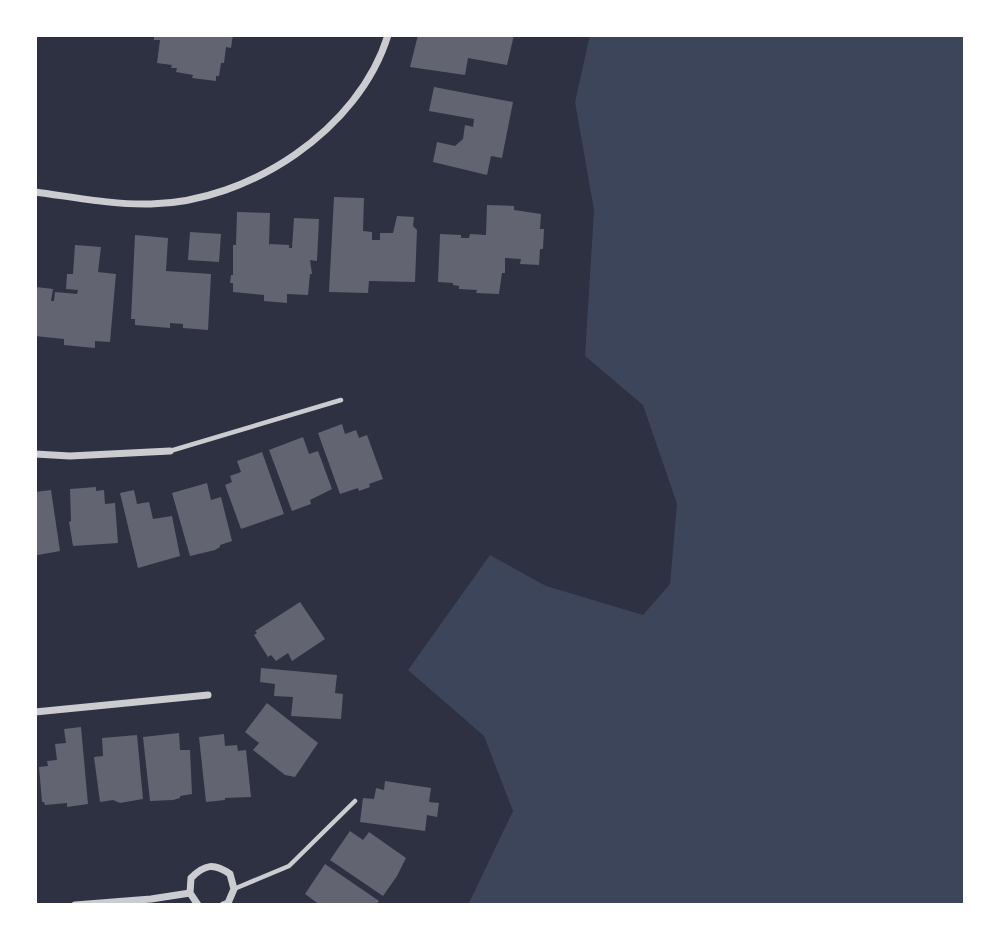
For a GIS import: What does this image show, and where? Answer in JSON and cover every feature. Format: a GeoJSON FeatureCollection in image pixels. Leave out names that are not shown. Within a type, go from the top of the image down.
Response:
{"type":"FeatureCollection","features":[{"type":"Feature","properties":{"kind":"street"},"geometry":{"type":"LineString","coordinates":[[35,192],[122,204],[150,204],[193,200],[234,188],[298,152],[326,130],[353,101],[370,76],[382,57],[388,35]]}},
{"type":"Feature","properties":{"kind":"street"},"geometry":{"type":"LineString","coordinates":[[35,454],[70,456],[170,451]]}},
{"type":"Feature","properties":{"kind":"street"},"geometry":{"type":"LineString","coordinates":[[35,712],[208,695]]}},
{"type":"Feature","properties":{"kind":"street"},"geometry":{"type":"LineString","coordinates":[[198,905],[190,893],[191,878],[202,867],[217,866],[230,874],[234,889],[228,903],[223,905]]}},
{"type":"Feature","properties":{"kind":"street"},"geometry":{"type":"LineString","coordinates":[[75,905],[190,893]]}},
{"type":"Feature","properties":{"kind":"lane"},"geometry":{"type":"LineString","coordinates":[[170,451],[341,400]]}},
{"type":"Feature","properties":{"kind":"lane"},"geometry":{"type":"LineString","coordinates":[[234,889],[289,866],[355,801]]}},
{"type":"Feature","properties":{"kind":"shaded area"},"geometry":{"type":"Polygon","coordinates":[[[590,35],[965,35],[965,905],[468,905],[513,811],[484,736],[408,670],[490,555],[546,586],[643,615],[670,584],[677,504],[643,405],[585,356],[594,210],[575,102],[590,35]]]}},
{"type":"Feature","properties":{"kind":"building"},"geometry":{"type":"Polygon","coordinates":[[[154,35],[233,35],[231,48],[226,47],[224,63],[221,63],[216,81],[192,78],[193,75],[176,72],[177,68],[171,68],[172,65],[157,63],[160,40],[154,40],[154,35]]]}},
{"type":"Feature","properties":{"kind":"building"},"geometry":{"type":"Polygon","coordinates":[[[418,35],[514,35],[507,65],[468,58],[465,75],[410,67],[418,35]]]}},
{"type":"Feature","properties":{"kind":"building"},"geometry":{"type":"Polygon","coordinates":[[[434,87],[513,102],[502,158],[491,156],[487,175],[433,162],[437,142],[455,146],[463,139],[465,125],[473,127],[474,119],[429,111],[434,87]]]}},
{"type":"Feature","properties":{"kind":"building"},"geometry":{"type":"Polygon","coordinates":[[[334,197],[364,198],[363,231],[372,232],[372,240],[380,240],[380,233],[393,233],[397,216],[414,217],[413,226],[417,230],[415,282],[369,281],[368,293],[329,292],[334,197]]]}},
{"type":"Feature","properties":{"kind":"building"},"geometry":{"type":"Polygon","coordinates":[[[487,205],[514,206],[514,210],[541,214],[540,229],[544,229],[539,265],[520,264],[521,259],[505,258],[505,273],[502,273],[499,294],[476,293],[477,290],[459,289],[459,286],[453,283],[438,282],[440,234],[461,235],[461,238],[469,238],[470,234],[486,235],[487,205]]]}},
{"type":"Feature","properties":{"kind":"building"},"geometry":{"type":"Polygon","coordinates":[[[237,212],[270,213],[269,246],[289,245],[289,248],[292,248],[294,218],[319,219],[317,261],[310,260],[312,274],[308,295],[287,294],[287,303],[264,301],[264,295],[233,292],[233,283],[230,283],[233,275],[233,245],[236,245],[237,212]]]}},
{"type":"Feature","properties":{"kind":"building"},"geometry":{"type":"Polygon","coordinates":[[[190,232],[221,234],[219,262],[188,260],[190,232]]]}},
{"type":"Feature","properties":{"kind":"building"},"geometry":{"type":"Polygon","coordinates":[[[135,235],[168,238],[166,271],[211,274],[208,330],[183,328],[183,324],[170,323],[170,328],[135,325],[135,319],[131,319],[135,235]]]}},
{"type":"Feature","properties":{"kind":"building"},"geometry":{"type":"Polygon","coordinates":[[[75,245],[101,247],[98,272],[116,274],[110,342],[95,341],[95,348],[64,345],[64,339],[35,336],[36,287],[53,289],[51,301],[54,301],[55,292],[77,294],[78,290],[66,289],[67,274],[73,274],[75,245]]]}},
{"type":"Feature","properties":{"kind":"building"},"geometry":{"type":"Polygon","coordinates":[[[342,424],[345,434],[356,430],[359,438],[367,435],[383,479],[359,491],[358,488],[340,494],[318,433],[342,424]]]}},
{"type":"Feature","properties":{"kind":"building"},"geometry":{"type":"Polygon","coordinates":[[[303,437],[309,454],[318,451],[332,489],[310,500],[311,504],[292,511],[269,450],[303,437]]]}},
{"type":"Feature","properties":{"kind":"building"},"geometry":{"type":"Polygon","coordinates":[[[262,452],[284,514],[241,529],[225,485],[232,482],[230,476],[241,472],[237,461],[262,452]]]}},
{"type":"Feature","properties":{"kind":"building"},"geometry":{"type":"Polygon","coordinates":[[[207,483],[211,500],[221,497],[232,541],[215,550],[190,556],[172,493],[207,483]]]}},
{"type":"Feature","properties":{"kind":"building"},"geometry":{"type":"Polygon","coordinates":[[[96,487],[96,491],[104,490],[105,504],[115,503],[118,543],[73,546],[69,522],[70,489],[96,487]]]}},
{"type":"Feature","properties":{"kind":"building"},"geometry":{"type":"Polygon","coordinates":[[[51,490],[60,551],[38,555],[35,554],[35,492],[51,490]]]}},
{"type":"Feature","properties":{"kind":"building"},"geometry":{"type":"Polygon","coordinates":[[[134,490],[137,504],[149,502],[153,519],[172,516],[180,556],[138,568],[120,493],[134,490]]]}},
{"type":"Feature","properties":{"kind":"building"},"geometry":{"type":"Polygon","coordinates":[[[300,602],[325,639],[292,661],[288,653],[276,661],[271,655],[268,657],[254,635],[257,633],[255,631],[300,602]]]}},
{"type":"Feature","properties":{"kind":"building"},"geometry":{"type":"Polygon","coordinates":[[[261,668],[337,675],[335,693],[343,694],[341,719],[291,716],[293,697],[274,696],[275,684],[260,682],[261,668]]]}},
{"type":"Feature","properties":{"kind":"building"},"geometry":{"type":"Polygon","coordinates":[[[267,703],[318,743],[295,777],[285,775],[253,750],[259,743],[245,732],[267,703]]]}},
{"type":"Feature","properties":{"kind":"building"},"geometry":{"type":"Polygon","coordinates":[[[81,727],[88,804],[67,807],[67,803],[45,805],[42,802],[39,767],[48,766],[47,761],[57,760],[55,744],[66,743],[64,729],[81,727]]]}},
{"type":"Feature","properties":{"kind":"building"},"geometry":{"type":"Polygon","coordinates":[[[179,733],[180,750],[190,750],[192,794],[173,800],[150,801],[143,737],[179,733]]]}},
{"type":"Feature","properties":{"kind":"building"},"geometry":{"type":"Polygon","coordinates":[[[224,734],[225,746],[237,745],[238,751],[246,750],[251,797],[206,802],[199,737],[224,734]]]}},
{"type":"Feature","properties":{"kind":"building"},"geometry":{"type":"Polygon","coordinates":[[[137,735],[143,799],[120,803],[113,800],[100,802],[94,757],[103,756],[102,738],[137,735]]]}},
{"type":"Feature","properties":{"kind":"building"},"geometry":{"type":"Polygon","coordinates":[[[385,781],[431,788],[429,802],[439,803],[437,817],[427,815],[425,831],[360,822],[363,798],[374,799],[376,788],[384,790],[385,781]]]}},
{"type":"Feature","properties":{"kind":"building"},"geometry":{"type":"Polygon","coordinates":[[[350,831],[363,840],[369,832],[406,858],[383,896],[330,860],[350,831]]]}},
{"type":"Feature","properties":{"kind":"building"},"geometry":{"type":"Polygon","coordinates":[[[325,864],[379,901],[376,905],[320,905],[305,894],[325,864]]]}}]}
